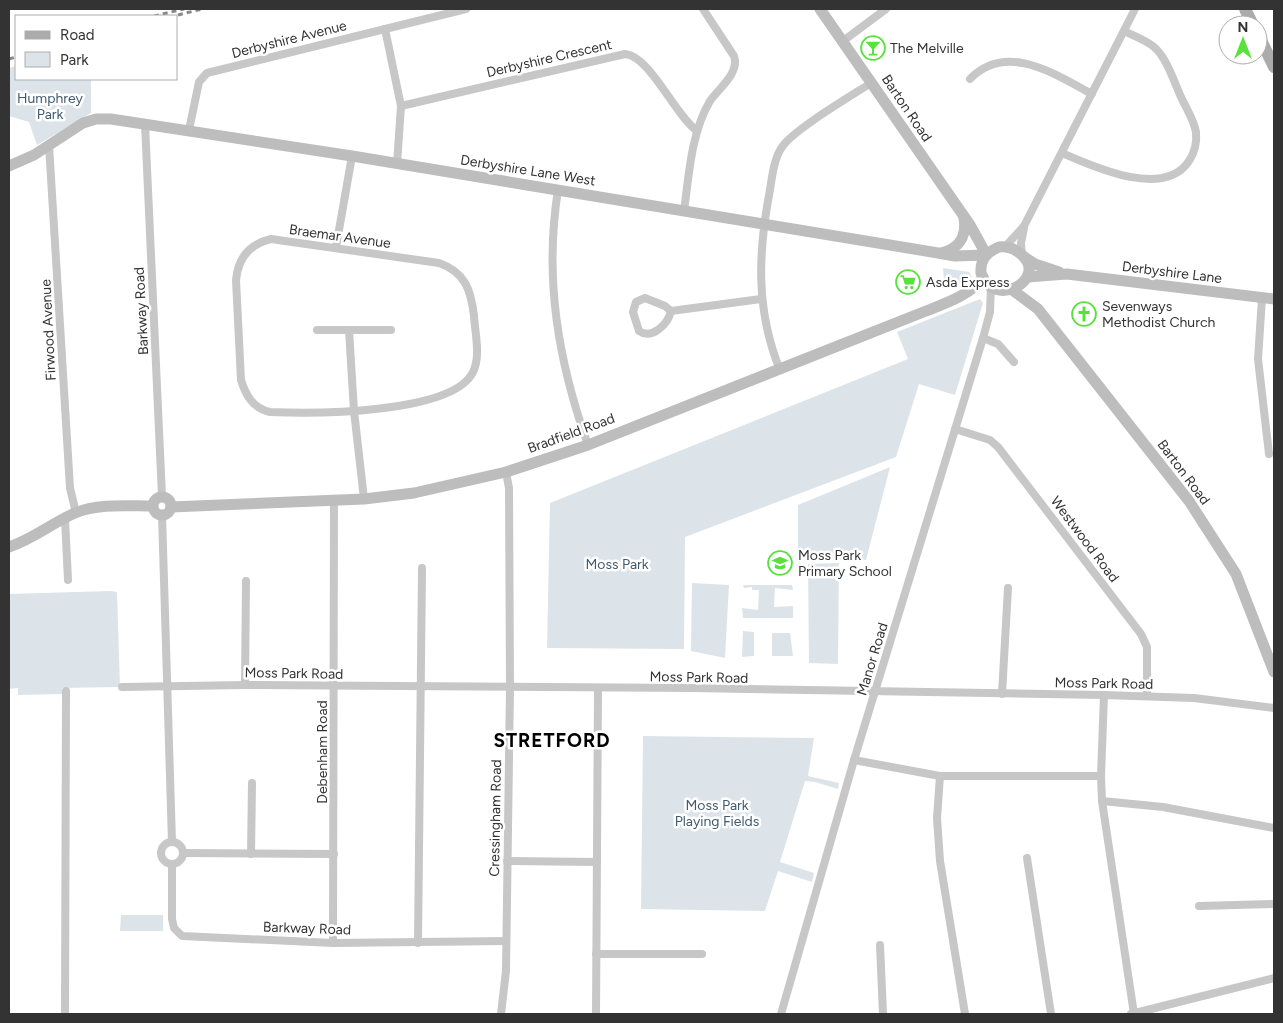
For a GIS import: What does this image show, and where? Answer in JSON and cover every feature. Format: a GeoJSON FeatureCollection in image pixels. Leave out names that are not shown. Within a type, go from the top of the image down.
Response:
{"type":"FeatureCollection","features":[{"type":"Feature","properties":{"kind":"main road"},"geometry":{"type":"LineString","coordinates":[[1270,48],[1274,67]]}},
{"type":"Feature","properties":{"kind":"street","name":"Derbyshire Avenue"},"geometry":{"type":"LineString","coordinates":[[189,130],[198,82],[208,73],[466,9]]}},
{"type":"Feature","properties":{"kind":"street"},"geometry":{"type":"LineString","coordinates":[[684,210],[698,132],[710,102],[733,72],[736,62],[732,52],[703,9]]}},
{"type":"Feature","properties":{"kind":"street","name":"Barton Road"},"geometry":{"type":"LineString","coordinates":[[820,9],[966,221],[986,255]]}},
{"type":"Feature","properties":{"kind":"street"},"geometry":{"type":"LineString","coordinates":[[843,41],[886,9]]}},
{"type":"Feature","properties":{"kind":"street"},"geometry":{"type":"LineString","coordinates":[[1024,226],[1002,247],[986,255],[981,264],[982,275],[991,287],[1008,290],[1026,279],[1030,268],[1023,256],[1021,243],[1024,226],[1134,9]]}},
{"type":"Feature","properties":{"kind":"street"},"geometry":{"type":"LineString","coordinates":[[386,29],[400,106],[397,164]]}},
{"type":"Feature","properties":{"kind":"street"},"geometry":{"type":"LineString","coordinates":[[1062,153],[1114,174],[1148,179],[1161,178],[1177,172],[1186,166],[1191,157],[1196,146],[1196,130],[1162,55],[1149,43],[1124,31]]}},
{"type":"Feature","properties":{"kind":"street","name":"Derbyshire Crescent"},"geometry":{"type":"LineString","coordinates":[[400,106],[625,54],[632,54],[641,60],[682,118],[698,132]]}},
{"type":"Feature","properties":{"kind":"street"},"geometry":{"type":"LineString","coordinates":[[970,79],[978,72],[993,66],[1023,62],[1037,66],[1092,94]]}},
{"type":"Feature","properties":{"kind":"street"},"geometry":{"type":"LineString","coordinates":[[780,370],[770,341],[761,299],[760,258],[764,224],[776,163],[781,148],[792,137],[871,83]]}},
{"type":"Feature","properties":{"kind":"street","name":"Derbyshire Lane West"},"geometry":{"type":"LineString","coordinates":[[49,145],[84,123],[96,119],[145,124],[684,210],[941,254],[956,256],[986,255]]}},
{"type":"Feature","properties":{"kind":"street","name":"Barkway Road"},"geometry":{"type":"LineString","coordinates":[[145,124],[162,496]]}},
{"type":"Feature","properties":{"kind":"street"},"geometry":{"type":"LineString","coordinates":[[9,166],[49,145]]}},
{"type":"Feature","properties":{"kind":"street","name":"Firwood Avenue"},"geometry":{"type":"LineString","coordinates":[[49,145],[70,488],[68,580]]}},
{"type":"Feature","properties":{"kind":"street"},"geometry":{"type":"LineString","coordinates":[[336,247],[352,156]]}},
{"type":"Feature","properties":{"kind":"street"},"geometry":{"type":"LineString","coordinates":[[558,190],[552,246],[553,293],[557,332],[571,397],[588,445]]}},
{"type":"Feature","properties":{"kind":"street"},"geometry":{"type":"LineString","coordinates":[[941,254],[950,250],[963,238],[966,221]]}},
{"type":"Feature","properties":{"kind":"street","name":"Barton Road"},"geometry":{"type":"LineString","coordinates":[[966,221],[1002,247]]}},
{"type":"Feature","properties":{"kind":"street","name":"Braemar Avenue"},"geometry":{"type":"LineString","coordinates":[[272,239],[439,263],[451,268],[461,276],[468,287],[473,308],[476,362],[474,372],[462,386],[440,397],[354,411],[300,413],[263,410],[257,407],[247,395],[240,372],[236,280],[242,257],[255,245],[272,239]]}},
{"type":"Feature","properties":{"kind":"street"},"geometry":{"type":"LineString","coordinates":[[1002,247],[1014,249],[1023,256]]}},
{"type":"Feature","properties":{"kind":"street","name":"Derbyshire Lane West"},"geometry":{"type":"LineString","coordinates":[[956,256],[975,264],[982,275]]}},
{"type":"Feature","properties":{"kind":"street","name":"Derbyshire Lane"},"geometry":{"type":"LineString","coordinates":[[1023,256],[1035,264],[1067,274],[1274,299]]}},
{"type":"Feature","properties":{"kind":"street","name":"Derbyshire Lane"},"geometry":{"type":"LineString","coordinates":[[1026,279],[1067,274]]}},
{"type":"Feature","properties":{"kind":"street","name":"Bradfield Road"},"geometry":{"type":"LineString","coordinates":[[958,296],[978,283],[982,275]]}},
{"type":"Feature","properties":{"kind":"street","name":"Barton Road"},"geometry":{"type":"LineString","coordinates":[[1026,279],[1038,309],[1189,501],[1236,574],[1274,672]]}},
{"type":"Feature","properties":{"kind":"street","name":"Bradfield Road"},"geometry":{"type":"LineString","coordinates":[[171,507],[334,502],[364,499],[414,493],[506,472],[588,445],[780,370],[958,296],[991,287]]}},
{"type":"Feature","properties":{"kind":"street","name":"Manor Road"},"geometry":{"type":"LineString","coordinates":[[780,1014],[854,760],[983,338],[990,312],[991,287]]}},
{"type":"Feature","properties":{"kind":"street","name":"Barton Road"},"geometry":{"type":"LineString","coordinates":[[1008,290],[1038,309]]}},
{"type":"Feature","properties":{"kind":"street","name":"Manor Road"},"geometry":{"type":"LineString","coordinates":[[990,312],[1008,290]]}},
{"type":"Feature","properties":{"kind":"street"},"geometry":{"type":"LineString","coordinates":[[671,311],[669,318],[655,332],[648,334],[639,330],[633,312],[636,302],[645,298],[665,306],[671,311],[761,299]]}},
{"type":"Feature","properties":{"kind":"street"},"geometry":{"type":"LineString","coordinates":[[1262,298],[1258,359],[1269,454]]}},
{"type":"Feature","properties":{"kind":"street"},"geometry":{"type":"LineString","coordinates":[[317,330],[391,330]]}},
{"type":"Feature","properties":{"kind":"street"},"geometry":{"type":"LineString","coordinates":[[349,330],[354,411],[364,499]]}},
{"type":"Feature","properties":{"kind":"street"},"geometry":{"type":"LineString","coordinates":[[983,338],[998,344],[1014,362]]}},
{"type":"Feature","properties":{"kind":"street","name":"Westwood Road"},"geometry":{"type":"LineString","coordinates":[[955,429],[990,440],[998,446],[1141,634],[1146,642],[1148,652],[1147,696]]}},
{"type":"Feature","properties":{"kind":"street","name":"Cressingham Road"},"geometry":{"type":"LineString","coordinates":[[501,1014],[505,987],[510,687],[509,488],[506,472]]}},
{"type":"Feature","properties":{"kind":"street"},"geometry":{"type":"LineString","coordinates":[[162,496],[168,498],[171,507],[169,512],[162,515],[156,514],[152,506],[156,498],[162,496]]}},
{"type":"Feature","properties":{"kind":"street","name":"Debenham Road"},"geometry":{"type":"LineString","coordinates":[[333,943],[334,502]]}},
{"type":"Feature","properties":{"kind":"street"},"geometry":{"type":"LineString","coordinates":[[9,547],[36,536],[70,516],[110,506],[152,506]]}},
{"type":"Feature","properties":{"kind":"street"},"geometry":{"type":"LineString","coordinates":[[162,515],[172,842]]}},
{"type":"Feature","properties":{"kind":"street"},"geometry":{"type":"LineString","coordinates":[[418,943],[422,568]]}},
{"type":"Feature","properties":{"kind":"street"},"geometry":{"type":"LineString","coordinates":[[245,685],[246,581]]}},
{"type":"Feature","properties":{"kind":"street"},"geometry":{"type":"LineString","coordinates":[[1002,694],[1008,588]]}},
{"type":"Feature","properties":{"kind":"street","name":"Moss Park Road"},"geometry":{"type":"LineString","coordinates":[[122,687],[245,685],[510,687],[1104,695],[1232,701],[1274,708]]}},
{"type":"Feature","properties":{"kind":"street"},"geometry":{"type":"LineString","coordinates":[[596,1014],[598,688]]}},
{"type":"Feature","properties":{"kind":"street"},"geometry":{"type":"LineString","coordinates":[[65,1014],[66,691]]}},
{"type":"Feature","properties":{"kind":"street"},"geometry":{"type":"LineString","coordinates":[[1104,695],[1102,801],[1133,1014],[1274,978]]}},
{"type":"Feature","properties":{"kind":"street"},"geometry":{"type":"LineString","coordinates":[[854,760],[940,776],[1101,776]]}},
{"type":"Feature","properties":{"kind":"street"},"geometry":{"type":"LineString","coordinates":[[940,776],[937,818],[940,861],[965,1014]]}},
{"type":"Feature","properties":{"kind":"street"},"geometry":{"type":"LineString","coordinates":[[251,854],[252,783]]}},
{"type":"Feature","properties":{"kind":"street"},"geometry":{"type":"LineString","coordinates":[[1102,801],[1163,807],[1274,828]]}},
{"type":"Feature","properties":{"kind":"street"},"geometry":{"type":"LineString","coordinates":[[172,842],[178,844],[183,853],[181,860],[172,864],[165,861],[162,855],[165,845],[172,842]]}},
{"type":"Feature","properties":{"kind":"street"},"geometry":{"type":"LineString","coordinates":[[183,853],[334,854]]}},
{"type":"Feature","properties":{"kind":"street"},"geometry":{"type":"LineString","coordinates":[[1027,858],[1051,1014]]}},
{"type":"Feature","properties":{"kind":"street"},"geometry":{"type":"LineString","coordinates":[[507,861],[596,862]]}},
{"type":"Feature","properties":{"kind":"street","name":"Barkway Road"},"geometry":{"type":"LineString","coordinates":[[172,864],[172,924],[176,932],[182,936],[333,943],[506,941]]}},
{"type":"Feature","properties":{"kind":"street"},"geometry":{"type":"LineString","coordinates":[[1199,906],[1274,904]]}},
{"type":"Feature","properties":{"kind":"street"},"geometry":{"type":"LineString","coordinates":[[880,945],[883,1014]]}},
{"type":"Feature","properties":{"kind":"street"},"geometry":{"type":"LineString","coordinates":[[596,954],[702,954]]}},
{"type":"Feature","properties":{"kind":"green space","name":"Humphrey Park"},"geometry":{"type":"Polygon","coordinates":[[[15,66],[15,80],[91,80],[91,113],[37,145],[29,122],[9,116],[9,68],[15,66]]]}},
{"type":"Feature","properties":{"kind":"green space"},"geometry":{"type":"Polygon","coordinates":[[[943,268],[969,272],[972,277],[954,286],[951,279],[944,281],[943,268]]]}},
{"type":"Feature","properties":{"kind":"green space","name":"Moss Park"},"geometry":{"type":"Polygon","coordinates":[[[980,299],[983,303],[955,395],[919,384],[896,457],[685,537],[684,649],[547,648],[550,503],[908,359],[897,332],[980,299]]]}},
{"type":"Feature","properties":{"kind":"green space"},"geometry":{"type":"Polygon","coordinates":[[[890,467],[866,560],[798,559],[798,505],[890,467]]]}},
{"type":"Feature","properties":{"kind":"green space"},"geometry":{"type":"Polygon","coordinates":[[[839,563],[838,664],[809,663],[808,564],[839,563]]]}},
{"type":"Feature","properties":{"kind":"green space"},"geometry":{"type":"Polygon","coordinates":[[[692,583],[729,585],[725,658],[691,651],[692,583]]]}},
{"type":"Feature","properties":{"kind":"green space"},"geometry":{"type":"Polygon","coordinates":[[[743,585],[792,585],[793,590],[775,588],[774,607],[793,606],[793,618],[743,618],[742,608],[758,610],[759,590],[752,590],[752,587],[744,588],[743,585]]]}},
{"type":"Feature","properties":{"kind":"green space"},"geometry":{"type":"Polygon","coordinates":[[[117,592],[120,687],[62,688],[62,694],[18,695],[18,688],[9,689],[9,594],[117,592]]]}},
{"type":"Feature","properties":{"kind":"green space"},"geometry":{"type":"Polygon","coordinates":[[[743,631],[754,632],[754,656],[742,657],[743,631]]]}},
{"type":"Feature","properties":{"kind":"green space"},"geometry":{"type":"Polygon","coordinates":[[[772,633],[790,633],[793,656],[772,656],[772,633]]]}},
{"type":"Feature","properties":{"kind":"green space","name":"Moss Park Playing Fields"},"geometry":{"type":"Polygon","coordinates":[[[643,736],[814,738],[808,776],[839,783],[838,789],[805,781],[780,862],[814,873],[812,882],[778,871],[765,911],[641,909],[643,736]]]}},
{"type":"Feature","properties":{"kind":"green space"},"geometry":{"type":"Polygon","coordinates":[[[121,915],[163,915],[163,931],[120,931],[121,915]]]}},
{"type":"Feature","properties":{"kind":"railway"},"geometry":{"type":"LineString","coordinates":[[158,15],[184,9]]}},
{"type":"Feature","properties":{"kind":"railway"},"geometry":{"type":"LineString","coordinates":[[178,15],[202,9]]}},
{"type":"Feature","properties":{"kind":"railway"},"geometry":{"type":"LineString","coordinates":[[9,59],[15,57]]}},
{"type":"Feature","properties":{"kind":"place","name":"The Melville"},"geometry":{"type":"Point","coordinates":[873,48]}},
{"type":"Feature","properties":{"kind":"place","name":"Asda Express"},"geometry":{"type":"Point","coordinates":[908,282]}},
{"type":"Feature","properties":{"kind":"place","name":"Sevenways Methodist Church"},"geometry":{"type":"Point","coordinates":[1084,314]}},
{"type":"Feature","properties":{"kind":"place","name":"Moss Park Primary School"},"geometry":{"type":"Point","coordinates":[780,563]}},
{"type":"Feature","properties":{"kind":"district","name":"STRETFORD"},"geometry":{"type":"Point","coordinates":[552,740]}}]}
